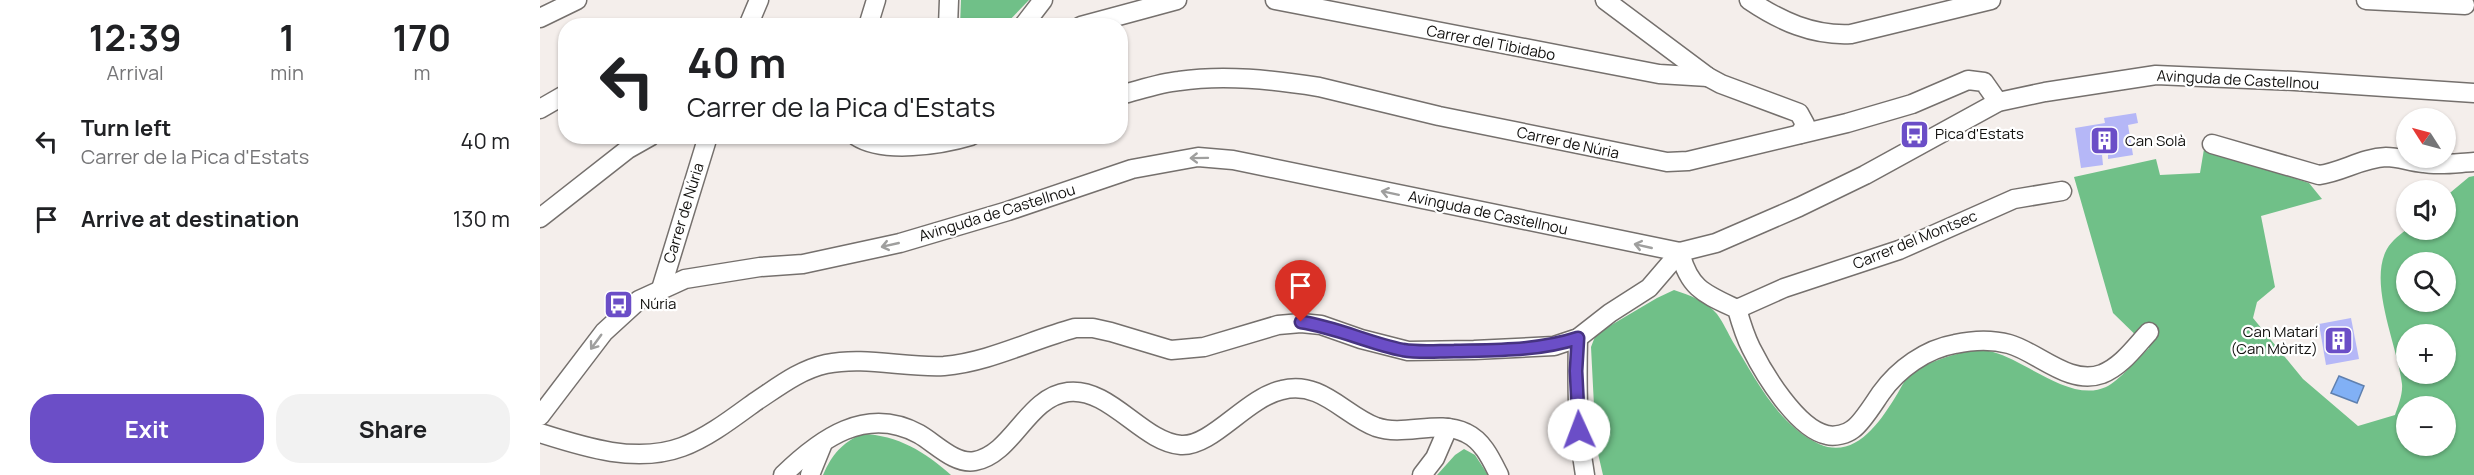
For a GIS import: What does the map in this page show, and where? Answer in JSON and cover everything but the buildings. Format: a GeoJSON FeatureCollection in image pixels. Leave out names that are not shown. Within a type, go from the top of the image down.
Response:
{"type":"FeatureCollection","features":[{"type":"Feature","properties":{"kind":"street"},"geometry":{"type":"LineString","coordinates":[[540,18],[578,0]]}},
{"type":"Feature","properties":{"kind":"street"},"geometry":{"type":"LineString","coordinates":[[751,18],[759,0]]}},
{"type":"Feature","properties":{"kind":"street"},"geometry":{"type":"LineString","coordinates":[[870,18],[876,0]]}},
{"type":"Feature","properties":{"kind":"street"},"geometry":{"type":"LineString","coordinates":[[948,18],[949,0]]}},
{"type":"Feature","properties":{"kind":"street"},"geometry":{"type":"LineString","coordinates":[[1029,18],[1043,0]]}},
{"type":"Feature","properties":{"kind":"street"},"geometry":{"type":"LineString","coordinates":[[1111,18],[1177,0]]}},
{"type":"Feature","properties":{"kind":"street","name":"Carrer del Tibidabo"},"geometry":{"type":"LineString","coordinates":[[1275,0],[1641,71],[1708,77]]}},
{"type":"Feature","properties":{"kind":"street"},"geometry":{"type":"LineString","coordinates":[[1605,0],[1708,77],[1799,113],[1805,124],[1800,134]]}},
{"type":"Feature","properties":{"kind":"street"},"geometry":{"type":"LineString","coordinates":[[1749,0],[1809,32],[1830,35],[1851,34],[1991,0]]}},
{"type":"Feature","properties":{"kind":"street"},"geometry":{"type":"LineString","coordinates":[[2366,0],[2466,5]]}},
{"type":"Feature","properties":{"kind":"street","name":"Avinguda de Castellnou"},"geometry":{"type":"LineString","coordinates":[[540,416],[604,332],[639,300],[661,289],[685,279],[760,267],[803,264],[900,243],[1029,204],[1132,169],[1198,158],[1233,160],[1680,252],[1700,248],[1799,207],[1865,175],[1998,102],[2045,92],[2156,75],[2191,75],[2474,93]]}},
{"type":"Feature","properties":{"kind":"street","name":"Carrer de Núria"},"geometry":{"type":"LineString","coordinates":[[1128,93],[1196,79],[1285,82],[1319,87],[1514,133],[1667,162],[1688,161],[1847,123],[1912,104],[1968,80],[1984,82],[1998,102]]}},
{"type":"Feature","properties":{"kind":"street"},"geometry":{"type":"LineString","coordinates":[[540,109],[558,99]]}},
{"type":"Feature","properties":{"kind":"street"},"geometry":{"type":"LineString","coordinates":[[540,218],[636,144]]}},
{"type":"Feature","properties":{"kind":"street","name":"Carrer de Núria"},"geometry":{"type":"LineString","coordinates":[[661,289],[706,144]]}},
{"type":"Feature","properties":{"kind":"street"},"geometry":{"type":"LineString","coordinates":[[882,144],[920,144]]}},
{"type":"Feature","properties":{"kind":"street"},"geometry":{"type":"LineString","coordinates":[[2212,144],[2319,175],[2360,161],[2385,157],[2422,163],[2474,162]]}},
{"type":"Feature","properties":{"kind":"street","name":"Carrer del Montsec"},"geometry":{"type":"LineString","coordinates":[[1737,309],[1784,288],[1899,250],[2014,199],[2062,191]]}},
{"type":"Feature","properties":{"kind":"street"},"geometry":{"type":"LineString","coordinates":[[1680,252],[1685,273],[1696,287],[1737,309],[1751,349],[1788,404],[1813,429],[1828,435],[1839,436],[1854,429],[1883,390],[1908,365],[1936,348],[1987,340],[2010,344],[2063,370],[2093,376],[2115,367],[2149,332]]}},
{"type":"Feature","properties":{"kind":"street"},"geometry":{"type":"LineString","coordinates":[[540,433],[581,446],[627,453],[658,453],[683,447],[807,369],[842,362],[931,366],[963,364],[1075,328],[1093,328],[1171,350],[1204,347],[1278,325],[1301,322],[1321,325],[1361,339],[1408,351],[1522,349],[1554,346],[1578,338],[1610,313],[1649,288],[1680,252]]}},
{"type":"Feature","properties":{"kind":"street"},"geometry":{"type":"LineString","coordinates":[[1578,338],[1576,371],[1579,443],[1585,475]]}},
{"type":"Feature","properties":{"kind":"street"},"geometry":{"type":"LineString","coordinates":[[783,475],[839,431],[861,424],[878,422],[918,433],[950,454],[965,468],[1004,443],[1048,399],[1069,392],[1083,393],[1099,400],[1166,440],[1180,445],[1195,444],[1205,440],[1243,410],[1271,393],[1301,388],[1317,392],[1375,427],[1389,430],[1448,428],[1466,433],[1478,441],[1489,455],[1499,475]]}},
{"type":"Feature","properties":{"kind":"street"},"geometry":{"type":"LineString","coordinates":[[1422,475],[1435,458],[1448,428]]}},
{"type":"Feature","properties":{"kind":"street"},"geometry":{"type":"LineString","coordinates":[[810,475],[823,442]]}},
{"type":"Feature","properties":{"kind":"green space"},"geometry":{"type":"Polygon","coordinates":[[[961,0],[1029,0],[1012,18],[960,18],[961,0]]]}},
{"type":"Feature","properties":{"kind":"green space"},"geometry":{"type":"Polygon","coordinates":[[[2204,149],[2309,183],[2322,199],[2261,216],[2275,287],[2257,302],[2253,318],[2303,379],[2358,426],[2395,415],[2396,412],[2396,456],[2456,456],[2456,396],[2401,396],[2402,384],[2456,384],[2456,324],[2396,324],[2396,354],[2386,318],[2381,267],[2387,249],[2396,238],[2396,240],[2456,240],[2456,188],[2469,177],[2474,176],[2474,475],[1603,475],[1596,445],[1591,347],[1596,334],[1674,290],[1697,299],[1713,309],[1759,385],[1779,413],[1804,435],[1819,444],[1832,448],[1855,443],[1865,436],[1882,417],[1912,373],[1935,361],[1962,353],[1978,350],[1993,352],[2078,390],[2106,387],[2122,375],[2149,348],[2113,313],[2074,177],[2156,159],[2160,175],[2200,173],[2204,149]]]}},
{"type":"Feature","properties":{"kind":"green space"},"geometry":{"type":"Polygon","coordinates":[[[862,434],[899,441],[910,446],[951,475],[823,475],[838,450],[862,434]]]}},
{"type":"Feature","properties":{"kind":"green space"},"geometry":{"type":"Polygon","coordinates":[[[1464,449],[1475,455],[1488,475],[1437,475],[1455,455],[1464,449]]]}},
{"type":"Feature","properties":{"kind":"water"},"geometry":{"type":"Polygon","coordinates":[[[2339,376],[2364,386],[2357,403],[2331,393],[2339,376]]]}},
{"type":"Feature","properties":{"kind":"place","name":"Pica d'Estats"},"geometry":{"type":"Point","coordinates":[1914,134]}},
{"type":"Feature","properties":{"kind":"place","name":"Can Solà"},"geometry":{"type":"Point","coordinates":[2104,141]}},
{"type":"Feature","properties":{"kind":"place","name":"Núria"},"geometry":{"type":"Point","coordinates":[619,304]}},
{"type":"Feature","properties":{"kind":"place","name":"Can Matarí (Can Mòritz)"},"geometry":{"type":"Point","coordinates":[2339,341]}},
{"type":"Feature","properties":{"kind":"route"},"geometry":{"type":"LineString","coordinates":[[1301,322],[1321,325],[1384,346],[1408,351],[1522,349],[1554,346],[1578,338],[1576,371],[1579,430]]}}]}
